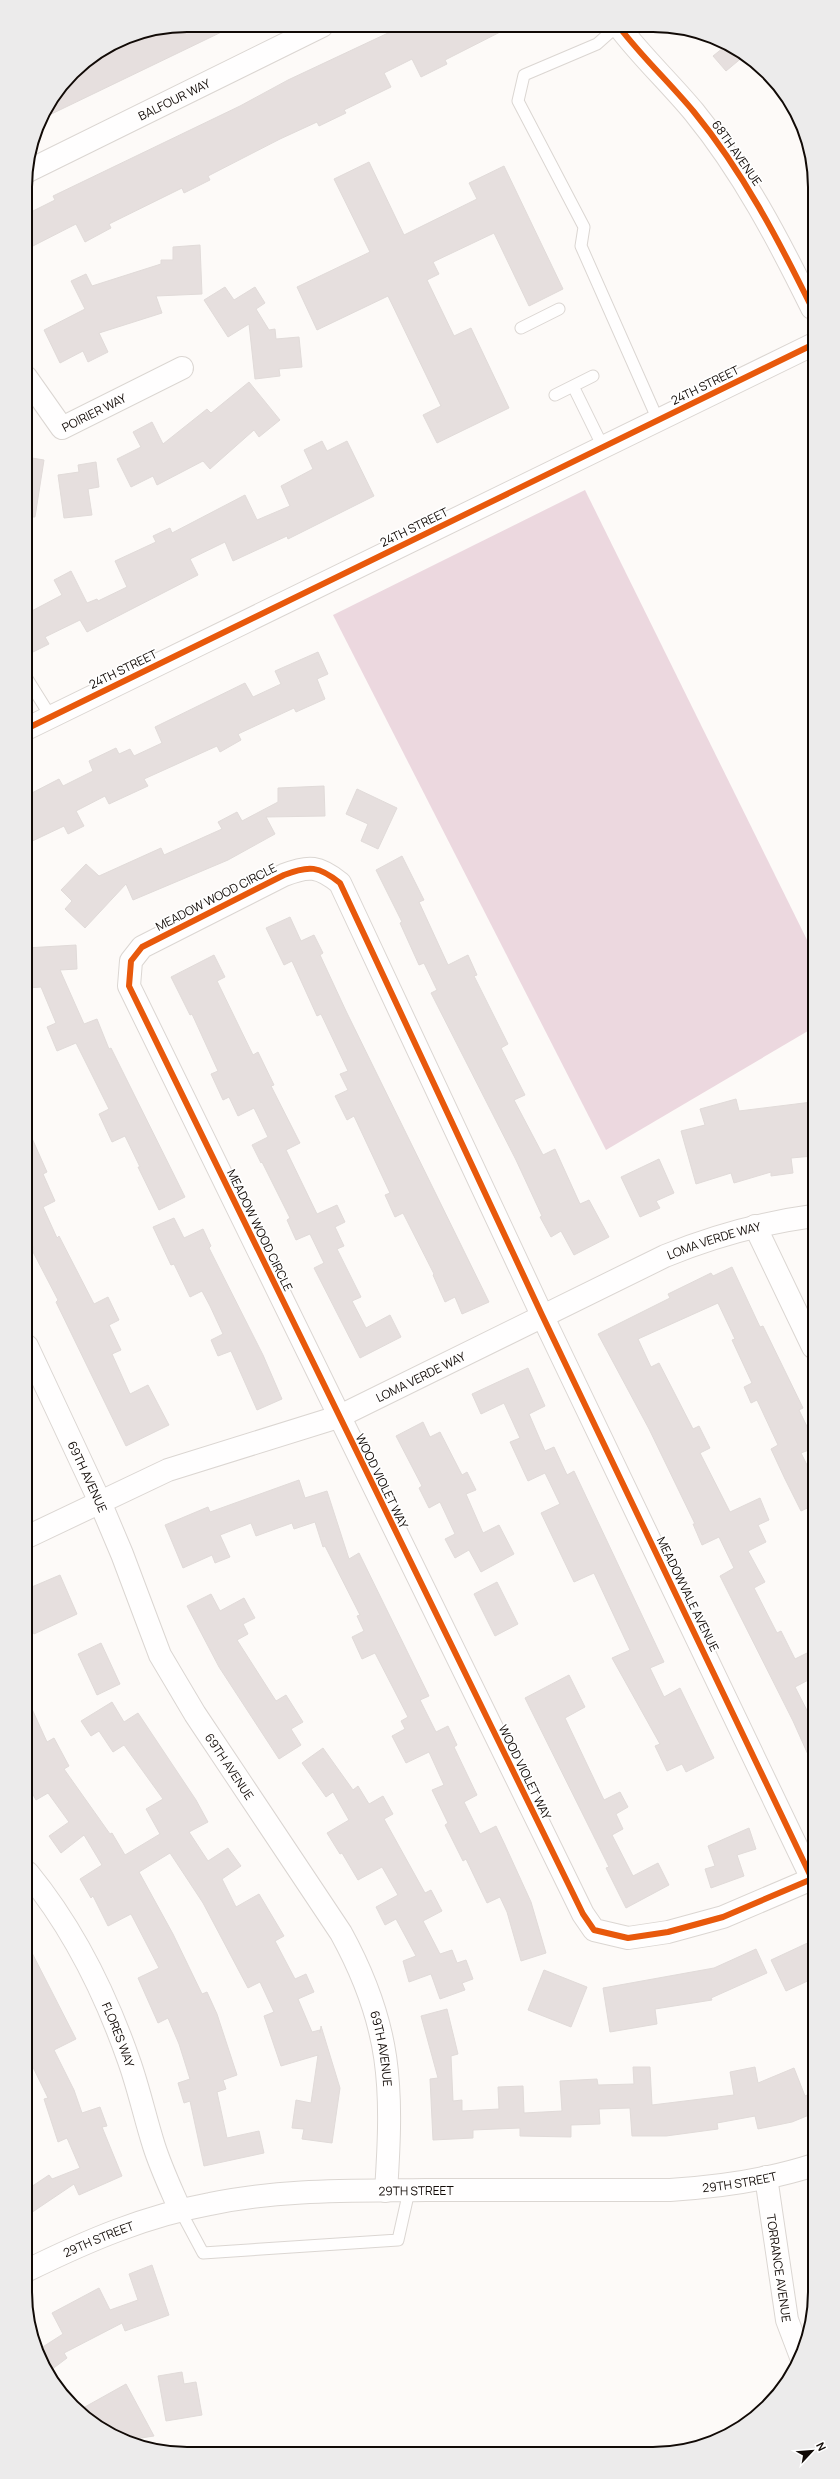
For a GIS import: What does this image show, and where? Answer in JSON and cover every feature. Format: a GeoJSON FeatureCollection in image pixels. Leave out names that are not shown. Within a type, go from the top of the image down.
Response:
{"type":"FeatureCollection","features":[{"type":"Feature","properties":{"kind":"street","name":"BALFOUR WAY"},"geometry":{"type":"LineString","coordinates":[[33,169],[310,32]]}},
{"type":"Feature","properties":{"kind":"street","name":"68TH AVENUE"},"geometry":{"type":"LineString","coordinates":[[624,32],[694,111],[732,162],[776,237],[808,300]]}},
{"type":"Feature","properties":{"kind":"street","name":"24TH STREET"},"geometry":{"type":"LineString","coordinates":[[32,725],[808,347]]}},
{"type":"Feature","properties":{"kind":"street","name":"POIRIER WAY"},"geometry":{"type":"LineString","coordinates":[[32,386],[62,428],[182,368]]}},
{"type":"Feature","properties":{"kind":"street","name":"MEADOW WOOD CIRCLE"},"geometry":{"type":"LineString","coordinates":[[338,1417],[128,986],[131,961],[142,947],[284,875],[304,867],[327,873],[340,884],[542,1315]]}},
{"type":"Feature","properties":{"kind":"street","name":"LOMA VERDE WAY"},"geometry":{"type":"LineString","coordinates":[[32,1535],[168,1470],[338,1417],[542,1315],[665,1256],[709,1238],[755,1226],[808,1217]]}},
{"type":"Feature","properties":{"kind":"street"},"geometry":{"type":"LineString","coordinates":[[755,1226],[808,1337]]}},
{"type":"Feature","properties":{"kind":"street","name":"MEADOWVALE AVENUE"},"geometry":{"type":"LineString","coordinates":[[542,1315],[808,1871]]}},
{"type":"Feature","properties":{"kind":"street","name":"69TH AVENUE"},"geometry":{"type":"LineString","coordinates":[[32,1357],[100,1502],[122,1554],[160,1655],[195,1714],[341,1933],[358,1964],[373,2003],[384,2043],[389,2084],[390,2120],[386,2191]]}},
{"type":"Feature","properties":{"kind":"street","name":"WOOD VIOLET WAY"},"geometry":{"type":"LineString","coordinates":[[338,1417],[583,1914],[594,1930],[628,1938],[697,1925],[750,1907],[808,1883]]}},
{"type":"Feature","properties":{"kind":"street","name":"FLORES WAY"},"geometry":{"type":"LineString","coordinates":[[32,1879],[76,1944],[109,2009],[130,2062],[155,2148],[180,2210]]}},
{"type":"Feature","properties":{"kind":"street","name":"29TH STREET"},"geometry":{"type":"LineString","coordinates":[[32,2268],[84,2242],[136,2223],[180,2210],[254,2196],[298,2192],[670,2190],[715,2187],[785,2174],[808,2167]]}},
{"type":"Feature","properties":{"kind":"street","name":"TORRANCE AVENUE"},"geometry":{"type":"LineString","coordinates":[[766,2177],[787,2320],[797,2348]]}},
{"type":"Feature","properties":{"kind":"lane"},"geometry":{"type":"LineString","coordinates":[[610,32],[597,44],[524,75],[518,101],[584,227],[581,246],[658,420]]}},
{"type":"Feature","properties":{"kind":"lane"},"geometry":{"type":"LineString","coordinates":[[521,328],[559,309]]}},
{"type":"Feature","properties":{"kind":"lane"},"geometry":{"type":"LineString","coordinates":[[555,395],[593,376]]}},
{"type":"Feature","properties":{"kind":"lane"},"geometry":{"type":"LineString","coordinates":[[573,386],[603,447]]}},
{"type":"Feature","properties":{"kind":"lane"},"geometry":{"type":"LineString","coordinates":[[32,687],[51,717]]}},
{"type":"Feature","properties":{"kind":"lane"},"geometry":{"type":"LineString","coordinates":[[180,2210],[203,2253],[398,2240],[409,2191]]}},
{"type":"Feature","properties":{"kind":"shaded area"},"geometry":{"type":"Polygon","coordinates":[[[585,490],[808,942],[808,1031],[606,1150],[333,615],[585,490]]]}},
{"type":"Feature","properties":{"kind":"building"},"geometry":{"type":"Polygon","coordinates":[[[221,32],[51,114],[58,101],[77,77],[101,58],[119,48],[137,40],[167,33],[221,32]]]}},
{"type":"Feature","properties":{"kind":"building"},"geometry":{"type":"Polygon","coordinates":[[[390,32],[500,32],[445,60],[447,64],[421,77],[412,59],[384,73],[391,87],[344,110],[346,113],[319,126],[317,122],[280,139],[208,176],[210,180],[184,193],[182,188],[109,224],[111,228],[85,242],[76,224],[32,246],[32,212],[55,200],[53,196],[240,106],[288,80],[390,32]]]}},
{"type":"Feature","properties":{"kind":"building"},"geometry":{"type":"Polygon","coordinates":[[[722,49],[740,59],[726,71],[713,56],[722,49]]]}},
{"type":"Feature","properties":{"kind":"building"},"geometry":{"type":"Polygon","coordinates":[[[369,162],[404,235],[477,199],[469,183],[504,166],[563,289],[529,306],[494,233],[433,262],[439,274],[427,280],[454,336],[471,328],[509,408],[437,443],[423,415],[441,406],[388,296],[317,330],[297,287],[370,252],[334,179],[369,162]]]}},
{"type":"Feature","properties":{"kind":"building"},"geometry":{"type":"Polygon","coordinates":[[[200,245],[202,294],[156,296],[162,313],[99,333],[108,352],[88,362],[83,351],[60,363],[44,330],[85,309],[71,281],[86,274],[92,286],[161,264],[161,260],[173,260],[173,247],[200,245]]]}},
{"type":"Feature","properties":{"kind":"building"},"geometry":{"type":"Polygon","coordinates":[[[225,287],[234,300],[255,287],[265,303],[256,309],[269,330],[275,329],[276,339],[299,337],[302,367],[279,369],[280,376],[255,379],[249,324],[228,337],[204,300],[225,287]]]}},
{"type":"Feature","properties":{"kind":"building"},"geometry":{"type":"Polygon","coordinates":[[[249,382],[280,420],[259,437],[254,430],[210,469],[203,461],[157,485],[153,476],[131,487],[117,459],[141,447],[133,432],[152,422],[163,444],[207,409],[211,413],[249,382]]]}},
{"type":"Feature","properties":{"kind":"building"},"geometry":{"type":"Polygon","coordinates":[[[322,441],[327,451],[347,441],[374,496],[288,539],[287,536],[233,561],[225,542],[190,559],[198,575],[87,632],[80,620],[45,637],[49,644],[32,652],[32,611],[62,595],[54,580],[71,571],[87,603],[97,599],[98,601],[127,587],[115,561],[156,542],[153,536],[170,528],[172,533],[245,495],[257,520],[290,506],[281,486],[313,469],[304,450],[322,441]]]}},
{"type":"Feature","properties":{"kind":"building"},"geometry":{"type":"Polygon","coordinates":[[[32,458],[44,460],[35,517],[32,517],[32,458]]]}},
{"type":"Feature","properties":{"kind":"building"},"geometry":{"type":"Polygon","coordinates":[[[96,462],[99,487],[88,489],[92,515],[64,518],[58,475],[79,472],[78,465],[96,462]]]}},
{"type":"Feature","properties":{"kind":"building"},"geometry":{"type":"Polygon","coordinates":[[[318,652],[328,674],[317,679],[325,699],[296,712],[294,708],[238,734],[241,740],[220,752],[217,746],[144,779],[148,786],[109,804],[105,796],[76,811],[84,826],[68,834],[64,826],[32,841],[32,793],[59,779],[63,786],[93,771],[89,761],[116,748],[119,754],[130,749],[134,756],[162,743],[155,727],[245,683],[253,697],[281,684],[275,671],[318,652]]]}},
{"type":"Feature","properties":{"kind":"building"},"geometry":{"type":"Polygon","coordinates":[[[324,786],[325,816],[266,817],[275,834],[228,860],[133,900],[126,884],[85,928],[65,909],[72,901],[61,890],[86,864],[99,876],[161,848],[164,855],[222,829],[218,822],[237,812],[242,821],[278,802],[278,788],[324,786]]]}},
{"type":"Feature","properties":{"kind":"building"},"geometry":{"type":"Polygon","coordinates":[[[357,789],[397,808],[378,849],[361,841],[368,824],[346,814],[357,789]]]}},
{"type":"Feature","properties":{"kind":"building"},"geometry":{"type":"Polygon","coordinates":[[[402,856],[424,900],[419,902],[448,965],[468,955],[477,975],[474,976],[508,1044],[501,1048],[525,1095],[514,1100],[543,1155],[555,1149],[580,1204],[589,1200],[609,1237],[574,1255],[561,1231],[551,1237],[540,1217],[542,1216],[516,1160],[431,993],[437,990],[424,963],[419,965],[400,923],[402,922],[376,870],[402,856]]]}},
{"type":"Feature","properties":{"kind":"building"},"geometry":{"type":"Polygon","coordinates":[[[290,917],[301,941],[314,935],[323,953],[320,955],[346,1011],[489,1302],[462,1314],[455,1297],[445,1302],[433,1275],[434,1274],[403,1213],[395,1217],[385,1195],[390,1193],[354,1116],[347,1120],[335,1096],[348,1090],[340,1074],[348,1071],[321,1014],[317,1016],[292,961],[284,965],[266,928],[290,917]]]}},
{"type":"Feature","properties":{"kind":"building"},"geometry":{"type":"Polygon","coordinates":[[[76,945],[77,969],[60,970],[84,1024],[97,1019],[109,1049],[111,1048],[185,1197],[159,1210],[125,1136],[112,1142],[99,1114],[109,1109],[76,1043],[57,1051],[47,1027],[56,1023],[41,987],[32,988],[32,948],[76,945]]]}},
{"type":"Feature","properties":{"kind":"building"},"geometry":{"type":"Polygon","coordinates":[[[214,955],[225,977],[217,981],[253,1055],[258,1052],[274,1085],[271,1086],[300,1143],[286,1150],[317,1214],[337,1205],[345,1222],[335,1227],[344,1246],[337,1249],[361,1297],[352,1301],[366,1328],[390,1315],[401,1337],[360,1358],[314,1268],[324,1263],[310,1234],[296,1240],[287,1220],[290,1218],[252,1145],[268,1137],[254,1108],[238,1116],[229,1097],[223,1100],[211,1074],[218,1071],[192,1014],[190,1015],[171,977],[214,955]]]}},
{"type":"Feature","properties":{"kind":"building"},"geometry":{"type":"Polygon","coordinates":[[[736,1099],[739,1111],[808,1102],[808,1156],[791,1158],[793,1173],[771,1176],[771,1172],[734,1183],[731,1173],[696,1184],[681,1131],[705,1125],[700,1109],[736,1099]]]}},
{"type":"Feature","properties":{"kind":"building"},"geometry":{"type":"Polygon","coordinates":[[[32,1138],[47,1172],[43,1174],[55,1201],[43,1207],[57,1238],[59,1236],[94,1304],[108,1297],[119,1320],[109,1325],[121,1350],[112,1354],[130,1394],[148,1385],[169,1425],[126,1446],[56,1302],[58,1300],[32,1250],[34,1249],[32,1245],[32,1138]]]}},
{"type":"Feature","properties":{"kind":"building"},"geometry":{"type":"Polygon","coordinates":[[[659,1159],[674,1193],[656,1201],[660,1208],[640,1217],[621,1177],[659,1159]]]}},
{"type":"Feature","properties":{"kind":"building"},"geometry":{"type":"Polygon","coordinates":[[[174,1218],[184,1238],[203,1229],[211,1246],[209,1248],[263,1355],[282,1399],[257,1410],[231,1351],[218,1356],[211,1340],[223,1334],[210,1306],[202,1291],[190,1297],[174,1264],[171,1265],[153,1227],[174,1218]]]}},
{"type":"Feature","properties":{"kind":"building"},"geometry":{"type":"Polygon","coordinates":[[[732,1267],[760,1327],[763,1326],[803,1408],[799,1410],[808,1429],[808,1450],[801,1453],[808,1467],[808,1508],[801,1511],[771,1449],[778,1445],[757,1400],[751,1403],[744,1387],[752,1383],[732,1340],[735,1339],[718,1303],[638,1339],[651,1367],[659,1363],[693,1429],[699,1426],[710,1448],[700,1453],[730,1512],[760,1498],[769,1520],[758,1525],[766,1542],[748,1551],[765,1582],[754,1588],[777,1633],[781,1631],[795,1659],[808,1652],[808,1680],[795,1687],[808,1712],[808,1755],[793,1721],[720,1576],[734,1568],[719,1537],[702,1545],[693,1524],[695,1524],[649,1429],[598,1334],[670,1298],[668,1294],[711,1273],[713,1276],[732,1267]]]}},
{"type":"Feature","properties":{"kind":"building"},"geometry":{"type":"Polygon","coordinates":[[[528,1368],[545,1406],[529,1414],[545,1451],[554,1447],[567,1475],[574,1471],[664,1662],[650,1668],[664,1697],[680,1688],[714,1758],[686,1772],[682,1764],[667,1771],[655,1746],[660,1744],[612,1658],[630,1650],[594,1573],[574,1582],[541,1513],[560,1504],[545,1473],[528,1481],[510,1442],[520,1438],[504,1403],[481,1414],[472,1394],[528,1368]]]}},
{"type":"Feature","properties":{"kind":"building"},"geometry":{"type":"Polygon","coordinates":[[[423,1422],[430,1437],[440,1432],[462,1475],[467,1472],[476,1490],[466,1494],[483,1533],[499,1525],[514,1554],[481,1572],[469,1550],[455,1558],[445,1539],[455,1534],[440,1502],[429,1508],[419,1488],[422,1486],[396,1436],[423,1422]]]}},
{"type":"Feature","properties":{"kind":"building"},"geometry":{"type":"Polygon","coordinates":[[[299,1480],[305,1498],[327,1491],[349,1559],[359,1553],[429,1696],[420,1700],[436,1732],[448,1726],[457,1745],[454,1747],[477,1795],[464,1802],[480,1834],[496,1826],[531,1902],[546,1953],[521,1961],[507,1912],[500,1897],[487,1903],[466,1859],[463,1861],[445,1825],[448,1823],[432,1790],[444,1785],[429,1752],[406,1763],[392,1736],[405,1729],[401,1721],[408,1717],[375,1653],[362,1659],[352,1637],[364,1631],[357,1616],[360,1615],[325,1546],[323,1547],[315,1522],[294,1529],[292,1523],[256,1536],[251,1523],[220,1535],[230,1557],[215,1563],[212,1555],[183,1568],[165,1525],[208,1507],[210,1512],[299,1480]]]}},
{"type":"Feature","properties":{"kind":"building"},"geometry":{"type":"Polygon","coordinates":[[[60,1575],[77,1614],[34,1634],[32,1630],[32,1587],[60,1575]]]}},
{"type":"Feature","properties":{"kind":"building"},"geometry":{"type":"Polygon","coordinates":[[[497,1582],[518,1624],[495,1636],[474,1594],[497,1582]]]}},
{"type":"Feature","properties":{"kind":"building"},"geometry":{"type":"Polygon","coordinates":[[[211,1594],[220,1611],[244,1598],[255,1618],[243,1624],[248,1634],[237,1640],[276,1701],[286,1695],[303,1722],[291,1729],[301,1745],[279,1759],[219,1667],[187,1606],[211,1594]]]}},
{"type":"Feature","properties":{"kind":"building"},"geometry":{"type":"Polygon","coordinates":[[[101,1643],[120,1684],[97,1695],[78,1654],[101,1643]]]}},
{"type":"Feature","properties":{"kind":"building"},"geometry":{"type":"Polygon","coordinates":[[[569,1675],[585,1707],[565,1718],[604,1800],[620,1792],[628,1807],[616,1814],[623,1829],[612,1835],[633,1876],[658,1863],[669,1885],[626,1908],[606,1868],[609,1867],[525,1698],[569,1675]]]}},
{"type":"Feature","properties":{"kind":"building"},"geometry":{"type":"Polygon","coordinates":[[[112,1702],[124,1722],[138,1713],[196,1800],[208,1822],[189,1832],[208,1861],[228,1848],[241,1866],[222,1879],[236,1907],[259,1894],[284,1936],[275,1941],[295,1979],[306,1974],[314,1992],[298,1999],[312,2032],[320,2030],[320,2033],[321,2026],[340,2088],[332,2143],[302,2139],[304,2129],[292,2128],[296,2100],[311,2103],[318,2055],[281,2066],[264,2016],[274,2012],[260,1982],[248,1988],[203,1903],[170,1853],[139,1872],[173,1934],[202,1994],[207,1992],[217,2014],[237,2075],[223,2080],[226,2089],[217,2092],[227,2138],[259,2131],[264,2153],[204,2166],[190,2101],[184,2103],[178,2083],[190,2079],[179,2044],[168,2018],[158,2023],[138,1978],[159,1968],[131,1914],[108,1926],[93,1896],[91,1898],[80,1879],[102,1865],[84,1835],[61,1853],[49,1836],[69,1822],[48,1793],[36,1800],[32,1793],[32,1709],[47,1742],[54,1738],[69,1766],[64,1769],[110,1834],[112,1833],[125,1855],[160,1834],[146,1809],[163,1799],[124,1745],[113,1752],[99,1731],[91,1736],[81,1721],[112,1702]]]}},
{"type":"Feature","properties":{"kind":"building"},"geometry":{"type":"Polygon","coordinates":[[[323,1748],[353,1790],[358,1786],[369,1804],[383,1796],[393,1814],[384,1819],[425,1893],[431,1890],[442,1911],[423,1921],[440,1954],[452,1950],[457,1963],[466,1960],[473,1979],[462,1983],[465,1990],[440,1999],[431,1974],[409,1982],[403,1961],[416,1956],[396,1919],[385,1925],[376,1907],[398,1895],[382,1867],[358,1880],[342,1853],[340,1854],[327,1833],[349,1820],[333,1792],[326,1797],[302,1763],[323,1748]]]}},
{"type":"Feature","properties":{"kind":"building"},"geometry":{"type":"Polygon","coordinates":[[[749,1828],[756,1849],[737,1855],[744,1876],[711,1888],[705,1869],[715,1866],[708,1846],[749,1828]]]}},
{"type":"Feature","properties":{"kind":"building"},"geometry":{"type":"Polygon","coordinates":[[[808,1943],[808,1981],[786,1991],[771,1960],[808,1943]]]}},
{"type":"Feature","properties":{"kind":"building"},"geometry":{"type":"Polygon","coordinates":[[[756,1949],[767,1973],[711,1998],[712,2000],[655,2009],[657,2024],[610,2032],[603,1988],[714,1968],[756,1949]]]}},
{"type":"Feature","properties":{"kind":"building"},"geometry":{"type":"Polygon","coordinates":[[[32,1953],[76,2039],[54,2050],[74,2090],[82,2113],[100,2107],[107,2126],[102,2127],[122,2176],[79,2195],[74,2184],[32,2212],[32,2186],[49,2175],[52,2179],[80,2168],[67,2138],[58,2142],[44,2099],[48,2098],[32,2065],[32,1953]]]}},
{"type":"Feature","properties":{"kind":"building"},"geometry":{"type":"Polygon","coordinates":[[[544,1970],[587,1987],[571,2027],[528,2010],[544,1970]]]}},
{"type":"Feature","properties":{"kind":"building"},"geometry":{"type":"Polygon","coordinates":[[[447,2009],[458,2054],[451,2056],[453,2101],[462,2100],[462,2111],[499,2109],[498,2087],[523,2086],[524,2113],[562,2111],[560,2081],[597,2079],[598,2085],[634,2084],[633,2067],[650,2067],[652,2105],[734,2095],[730,2072],[755,2067],[758,2083],[794,2068],[805,2096],[808,2095],[808,2115],[792,2122],[758,2129],[755,2116],[717,2123],[718,2129],[666,2136],[632,2136],[630,2108],[599,2109],[600,2124],[571,2125],[571,2137],[520,2136],[520,2128],[473,2130],[473,2138],[433,2140],[430,2079],[438,2078],[421,2016],[447,2009]]]}},
{"type":"Feature","properties":{"kind":"building"},"geometry":{"type":"Polygon","coordinates":[[[152,2265],[169,2315],[125,2331],[122,2323],[64,2353],[67,2358],[53,2369],[42,2347],[63,2334],[52,2313],[99,2288],[110,2310],[138,2300],[129,2274],[152,2265]]]}},
{"type":"Feature","properties":{"kind":"building"},"geometry":{"type":"Polygon","coordinates":[[[182,2372],[184,2384],[196,2382],[202,2415],[166,2421],[158,2376],[182,2372]]]}},
{"type":"Feature","properties":{"kind":"building"},"geometry":{"type":"Polygon","coordinates":[[[126,2384],[154,2436],[137,2439],[101,2421],[84,2407],[126,2384]]]}},
{"type":"Feature","properties":{"kind":"cycle path"},"geometry":{"type":"LineString","coordinates":[[623,32],[694,112],[728,158],[773,231],[808,300]]}},
{"type":"Feature","properties":{"kind":"cycle path"},"geometry":{"type":"LineString","coordinates":[[32,726],[808,347]]}},
{"type":"Feature","properties":{"kind":"cycle path"},"geometry":{"type":"LineString","coordinates":[[808,1870],[542,1315],[340,883],[333,877],[320,870],[307,869],[293,872],[284,875],[142,947],[131,961],[129,986],[583,1914],[594,1930],[628,1938],[668,1932],[723,1917],[808,1881]]}}]}
